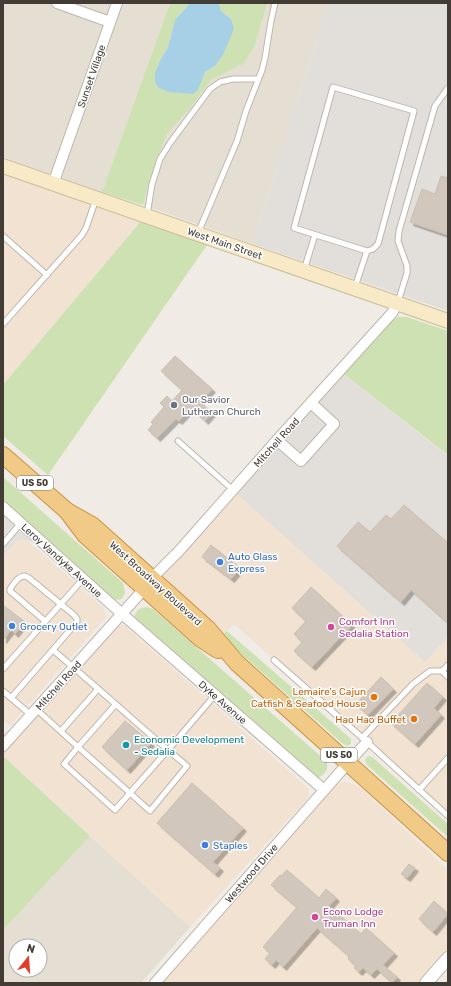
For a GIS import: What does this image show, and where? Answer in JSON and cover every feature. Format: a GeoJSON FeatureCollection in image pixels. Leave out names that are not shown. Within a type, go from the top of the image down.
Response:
{"type":"FeatureCollection","features":[{"type":"Feature","properties":{"kind":"highway","name":"West Broadway Boulevard"},"geometry":{"type":"LineString","coordinates":[[3,455],[67,511],[85,535],[148,583],[201,639],[237,663],[448,853]]}},
{"type":"Feature","properties":{"kind":"main road","name":"West Main Street"},"geometry":{"type":"LineString","coordinates":[[3,166],[448,321]]}},
{"type":"Feature","properties":{"kind":"street"},"geometry":{"type":"LineString","coordinates":[[57,3],[110,22]]}},
{"type":"Feature","properties":{"kind":"street","name":"Sunset Village"},"geometry":{"type":"LineString","coordinates":[[53,184],[117,3]]}},
{"type":"Feature","properties":{"kind":"street","name":"Mitchell Road"},"geometry":{"type":"LineString","coordinates":[[3,746],[392,313],[398,303]]}},
{"type":"Feature","properties":{"kind":"street"},"geometry":{"type":"LineString","coordinates":[[277,440],[301,461],[334,424],[311,403]]}},
{"type":"Feature","properties":{"kind":"street","name":"Leroy Vandyke Avenue"},"geometry":{"type":"LineString","coordinates":[[3,507],[121,613]]}},
{"type":"Feature","properties":{"kind":"street","name":"Dyke Avenue"},"geometry":{"type":"LineString","coordinates":[[121,613],[324,790]]}},
{"type":"Feature","properties":{"kind":"street","name":"Westwood Drive"},"geometry":{"type":"LineString","coordinates":[[155,983],[348,763],[365,740]]}},
{"type":"Feature","properties":{"kind":"street"},"geometry":{"type":"LineString","coordinates":[[426,983],[448,958]]}},
{"type":"Feature","properties":{"kind":"lane"},"geometry":{"type":"LineString","coordinates":[[197,234],[237,142],[246,111],[265,58],[270,21],[275,3]]}},
{"type":"Feature","properties":{"kind":"lane"},"geometry":{"type":"LineString","coordinates":[[147,216],[152,184],[160,159],[210,88],[220,82],[233,79],[258,79]]}},
{"type":"Feature","properties":{"kind":"lane"},"geometry":{"type":"LineString","coordinates":[[333,87],[414,111],[378,244],[373,249],[366,251],[315,235],[294,228],[333,87]]}},
{"type":"Feature","properties":{"kind":"lane"},"geometry":{"type":"LineString","coordinates":[[398,303],[407,273],[407,266],[398,241],[399,231],[435,106],[448,88]]}},
{"type":"Feature","properties":{"kind":"lane"},"geometry":{"type":"LineString","coordinates":[[3,324],[82,235],[86,228],[96,198]]}},
{"type":"Feature","properties":{"kind":"lane"},"geometry":{"type":"LineString","coordinates":[[304,271],[315,235]]}},
{"type":"Feature","properties":{"kind":"lane"},"geometry":{"type":"LineString","coordinates":[[3,236],[47,275]]}},
{"type":"Feature","properties":{"kind":"lane"},"geometry":{"type":"LineString","coordinates":[[354,288],[366,251]]}},
{"type":"Feature","properties":{"kind":"lane"},"geometry":{"type":"LineString","coordinates":[[178,441],[233,490]]}},
{"type":"Feature","properties":{"kind":"lane"},"geometry":{"type":"LineString","coordinates":[[3,544],[21,523]]}},
{"type":"Feature","properties":{"kind":"lane"},"geometry":{"type":"LineString","coordinates":[[11,698],[77,622],[74,615],[26,575],[22,576],[10,589],[10,591],[45,621]]}},
{"type":"Feature","properties":{"kind":"lane"},"geometry":{"type":"LineString","coordinates":[[3,669],[83,579]]}},
{"type":"Feature","properties":{"kind":"lane"},"geometry":{"type":"LineString","coordinates":[[3,691],[11,698],[61,731],[150,811],[187,766],[53,650]]}},
{"type":"Feature","properties":{"kind":"lane"},"geometry":{"type":"LineString","coordinates":[[274,660],[448,816]]}},
{"type":"Feature","properties":{"kind":"lane"},"geometry":{"type":"LineString","coordinates":[[365,740],[413,684],[430,671],[442,671],[448,665]]}},
{"type":"Feature","properties":{"kind":"lane"},"geometry":{"type":"LineString","coordinates":[[442,671],[448,677]]}},
{"type":"Feature","properties":{"kind":"lane"},"geometry":{"type":"LineString","coordinates":[[61,731],[98,689]]}},
{"type":"Feature","properties":{"kind":"lane"},"geometry":{"type":"LineString","coordinates":[[116,704],[64,764],[115,810],[216,695]]}},
{"type":"Feature","properties":{"kind":"lane"},"geometry":{"type":"LineString","coordinates":[[419,790],[448,758]]}},
{"type":"Feature","properties":{"kind":"shaded area"},"geometry":{"type":"Polygon","coordinates":[[[3,3],[170,3],[102,192],[3,157],[3,3]]]}},
{"type":"Feature","properties":{"kind":"shaded area"},"geometry":{"type":"Polygon","coordinates":[[[267,3],[328,3],[253,244],[143,205],[150,177],[167,134],[191,107],[211,80],[243,64],[254,48],[267,3]]]}},
{"type":"Feature","properties":{"kind":"shaded area"},"geometry":{"type":"Polygon","coordinates":[[[328,3],[448,3],[448,311],[253,244],[328,3]]]}},
{"type":"Feature","properties":{"kind":"shaded area"},"geometry":{"type":"Polygon","coordinates":[[[3,172],[142,220],[3,385],[3,172]]]}},
{"type":"Feature","properties":{"kind":"shaded area"},"geometry":{"type":"Polygon","coordinates":[[[344,374],[447,455],[448,454],[448,637],[425,662],[236,493],[344,374]]]}},
{"type":"Feature","properties":{"kind":"shaded area"},"geometry":{"type":"Polygon","coordinates":[[[236,492],[425,662],[448,637],[448,814],[234,624],[221,636],[161,579],[164,573],[236,492]]]}},
{"type":"Feature","properties":{"kind":"shaded area"},"geometry":{"type":"Polygon","coordinates":[[[3,514],[35,543],[24,539],[19,540],[3,555],[3,535],[6,526],[3,514]]]}},
{"type":"Feature","properties":{"kind":"shaded area"},"geometry":{"type":"Polygon","coordinates":[[[3,519],[104,608],[106,616],[10,726],[3,720],[3,519]]]}},
{"type":"Feature","properties":{"kind":"shaded area"},"geometry":{"type":"Polygon","coordinates":[[[124,625],[309,789],[308,798],[190,927],[3,756],[3,753],[115,626],[124,625]]]}},
{"type":"Feature","properties":{"kind":"shaded area"},"geometry":{"type":"Polygon","coordinates":[[[343,782],[353,784],[362,789],[448,870],[448,949],[417,983],[158,983],[335,785],[343,782]]]}},
{"type":"Feature","properties":{"kind":"shaded area"},"geometry":{"type":"Polygon","coordinates":[[[90,836],[190,927],[141,983],[3,983],[3,930],[90,836]]]}},
{"type":"Feature","properties":{"kind":"green space"},"geometry":{"type":"Polygon","coordinates":[[[170,3],[190,3],[175,20],[168,47],[162,57],[201,80],[205,72],[215,66],[231,19],[221,11],[219,3],[267,3],[254,48],[243,64],[211,80],[191,107],[167,134],[150,177],[143,205],[102,192],[170,3]]]}},
{"type":"Feature","properties":{"kind":"green space"},"geometry":{"type":"Polygon","coordinates":[[[142,220],[207,245],[48,475],[3,436],[3,385],[142,220]]]}},
{"type":"Feature","properties":{"kind":"green space"},"geometry":{"type":"Polygon","coordinates":[[[398,317],[407,317],[448,331],[448,455],[344,374],[392,321],[398,317]]]}},
{"type":"Feature","properties":{"kind":"green space"},"geometry":{"type":"Polygon","coordinates":[[[3,477],[123,583],[125,593],[122,599],[114,600],[3,504],[3,477]]]}},
{"type":"Feature","properties":{"kind":"green space"},"geometry":{"type":"Polygon","coordinates":[[[147,607],[153,609],[326,761],[327,769],[325,773],[318,778],[310,776],[134,619],[135,613],[138,610],[147,607]]]}},
{"type":"Feature","properties":{"kind":"green space"},"geometry":{"type":"Polygon","coordinates":[[[227,631],[351,739],[351,744],[347,746],[342,743],[221,636],[227,631]]]}},
{"type":"Feature","properties":{"kind":"green space"},"geometry":{"type":"Polygon","coordinates":[[[3,756],[90,836],[3,930],[3,756]]]}},
{"type":"Feature","properties":{"kind":"green space"},"geometry":{"type":"Polygon","coordinates":[[[368,756],[372,757],[448,824],[448,837],[366,764],[365,760],[368,756]]]}},
{"type":"Feature","properties":{"kind":"water"},"geometry":{"type":"Polygon","coordinates":[[[190,3],[219,3],[221,11],[231,19],[234,29],[223,55],[215,66],[205,72],[198,90],[193,94],[169,92],[159,88],[155,82],[155,73],[168,47],[175,20],[190,3]]]}},
{"type":"Feature","properties":{"kind":"building"},"geometry":{"type":"Polygon","coordinates":[[[441,176],[448,178],[448,235],[410,222],[422,189],[435,194],[441,176]]]}},
{"type":"Feature","properties":{"kind":"building","name":"Our Savior Lutheran Church"},"geometry":{"type":"Polygon","coordinates":[[[175,356],[212,389],[200,402],[212,413],[205,421],[191,408],[179,421],[176,419],[157,438],[148,430],[153,424],[151,422],[164,407],[160,403],[167,396],[172,401],[182,390],[161,371],[175,356]]]}},
{"type":"Feature","properties":{"kind":"building"},"geometry":{"type":"Polygon","coordinates":[[[404,505],[448,543],[448,623],[411,590],[401,602],[337,546],[358,522],[370,532],[386,515],[391,519],[404,505]]]}},
{"type":"Feature","properties":{"kind":"building"},"geometry":{"type":"Polygon","coordinates":[[[211,545],[240,568],[231,579],[202,557],[211,545]]]}},
{"type":"Feature","properties":{"kind":"building","name":"Comfort Inn Sedalia Station"},"geometry":{"type":"Polygon","coordinates":[[[311,587],[352,625],[312,667],[294,651],[302,642],[294,634],[306,621],[292,608],[311,587]]]}},
{"type":"Feature","properties":{"kind":"building","name":"Grocery Outlet"},"geometry":{"type":"Polygon","coordinates":[[[3,605],[25,622],[15,634],[11,630],[3,640],[3,605]]]}},
{"type":"Feature","properties":{"kind":"building"},"geometry":{"type":"Polygon","coordinates":[[[381,677],[393,689],[368,715],[356,704],[381,677]]]}},
{"type":"Feature","properties":{"kind":"building"},"geometry":{"type":"Polygon","coordinates":[[[427,683],[443,697],[434,708],[441,715],[415,744],[391,723],[427,683]]]}},
{"type":"Feature","properties":{"kind":"building","name":"Economic Development - Sedalia"},"geometry":{"type":"Polygon","coordinates":[[[125,721],[151,743],[127,770],[102,747],[125,721]]]}},
{"type":"Feature","properties":{"kind":"building","name":"Staples"},"geometry":{"type":"Polygon","coordinates":[[[192,783],[243,828],[213,862],[220,868],[215,874],[157,823],[192,783]]]}},
{"type":"Feature","properties":{"kind":"building"},"geometry":{"type":"Polygon","coordinates":[[[409,864],[415,868],[407,878],[401,874],[409,864]]]}},
{"type":"Feature","properties":{"kind":"building","name":"Econo Lodge Truman Inn"},"geometry":{"type":"Polygon","coordinates":[[[287,870],[319,898],[326,889],[336,898],[329,906],[361,934],[366,928],[394,953],[383,965],[397,977],[392,983],[377,969],[371,975],[363,968],[359,972],[354,968],[356,966],[348,959],[349,956],[317,928],[283,967],[276,960],[272,965],[265,959],[270,953],[263,947],[297,907],[271,885],[287,870]]]}},
{"type":"Feature","properties":{"kind":"building"},"geometry":{"type":"Polygon","coordinates":[[[434,901],[448,914],[433,932],[419,919],[434,901]]]}},
{"type":"Feature","properties":{"kind":"place","name":"Our Savior Lutheran Church"},"geometry":{"type":"Point","coordinates":[174,405]}},
{"type":"Feature","properties":{"kind":"place","name":"Auto Glass Express"},"geometry":{"type":"Point","coordinates":[220,562]}},
{"type":"Feature","properties":{"kind":"place","name":"Grocery Outlet"},"geometry":{"type":"Point","coordinates":[12,626]}},
{"type":"Feature","properties":{"kind":"place","name":"Comfort Inn Sedalia Station"},"geometry":{"type":"Point","coordinates":[331,627]}},
{"type":"Feature","properties":{"kind":"place","name":"Lemaire's Cajun Catfish & Seafood House"},"geometry":{"type":"Point","coordinates":[374,697]}},
{"type":"Feature","properties":{"kind":"place","name":"Hao Hao Buffet"},"geometry":{"type":"Point","coordinates":[414,719]}},
{"type":"Feature","properties":{"kind":"place","name":"Economic Development - Sedalia"},"geometry":{"type":"Point","coordinates":[126,745]}},
{"type":"Feature","properties":{"kind":"place","name":"Staples"},"geometry":{"type":"Point","coordinates":[205,845]}},
{"type":"Feature","properties":{"kind":"place","name":"Econo Lodge Truman Inn"},"geometry":{"type":"Point","coordinates":[315,917]}}]}
